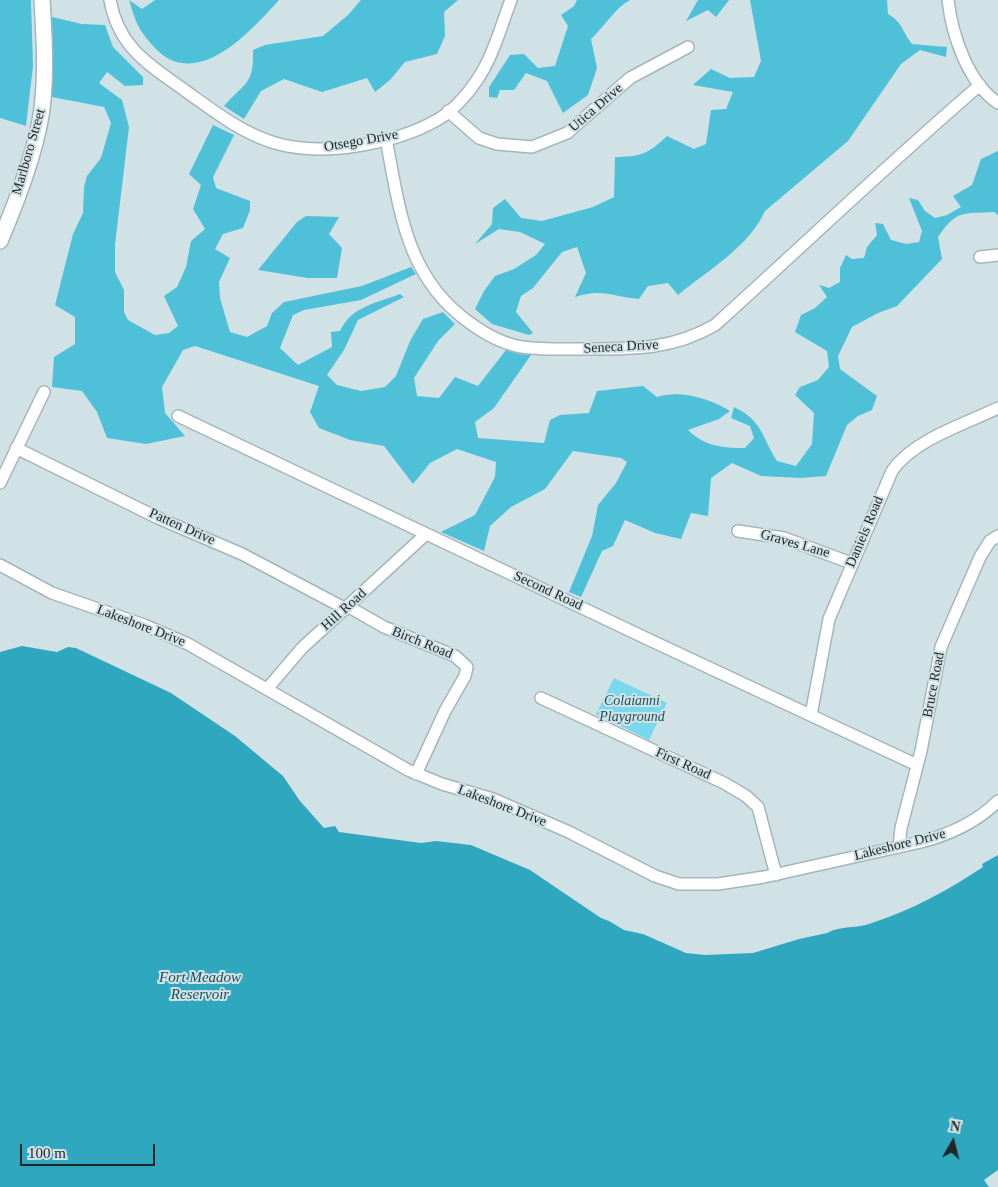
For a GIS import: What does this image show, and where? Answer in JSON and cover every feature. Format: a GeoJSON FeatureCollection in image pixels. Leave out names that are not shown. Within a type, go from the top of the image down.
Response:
{"type":"FeatureCollection","features":[{"type":"Feature","properties":{"kind":"street","name":"Marlboro Street"},"geometry":{"type":"LineString","coordinates":[[0,241],[30,156],[41,113],[44,72],[42,0]]}},
{"type":"Feature","properties":{"kind":"street","name":"Otsego Drive"},"geometry":{"type":"LineString","coordinates":[[110,0],[121,34],[137,54],[223,117],[249,132],[277,143],[308,148],[337,147],[386,139],[439,119],[477,80],[511,0]]}},
{"type":"Feature","properties":{"kind":"street"},"geometry":{"type":"LineString","coordinates":[[948,0],[955,39],[980,85],[990,98],[998,103]]}},
{"type":"Feature","properties":{"kind":"street","name":"Utica Drive"},"geometry":{"type":"LineString","coordinates":[[448,111],[479,138],[497,144],[532,148],[567,133],[630,78],[688,47]]}},
{"type":"Feature","properties":{"kind":"street","name":"Seneca Drive"},"geometry":{"type":"LineString","coordinates":[[386,139],[404,232],[423,273],[449,307],[483,332],[520,346],[549,349],[638,349],[696,336],[715,325],[920,137],[980,85]]}},
{"type":"Feature","properties":{"kind":"street"},"geometry":{"type":"LineString","coordinates":[[980,257],[998,255]]}},
{"type":"Feature","properties":{"kind":"street"},"geometry":{"type":"LineString","coordinates":[[0,483],[44,392]]}},
{"type":"Feature","properties":{"kind":"street","name":"Daniels Road"},"geometry":{"type":"LineString","coordinates":[[811,716],[826,630],[851,563],[888,478],[901,459],[921,445],[998,408]]}},
{"type":"Feature","properties":{"kind":"street","name":"Second Road"},"geometry":{"type":"LineString","coordinates":[[178,416],[425,535],[917,766]]}},
{"type":"Feature","properties":{"kind":"street","name":"Patten Drive"},"geometry":{"type":"LineString","coordinates":[[16,448],[158,518],[242,554],[347,608]]}},
{"type":"Feature","properties":{"kind":"street","name":"Graves Lane"},"geometry":{"type":"LineString","coordinates":[[738,530],[792,540],[851,563]]}},
{"type":"Feature","properties":{"kind":"street","name":"Hill Road"},"geometry":{"type":"LineString","coordinates":[[267,688],[292,658],[425,535]]}},
{"type":"Feature","properties":{"kind":"street","name":"Bruce Road"},"geometry":{"type":"LineString","coordinates":[[899,847],[903,819],[917,766],[941,647],[980,557],[990,541],[998,536]]}},
{"type":"Feature","properties":{"kind":"street","name":"Lakeshore Drive"},"geometry":{"type":"LineString","coordinates":[[0,565],[52,593],[175,637],[416,774],[493,799],[568,832],[667,881],[689,885],[718,884],[776,875],[899,847],[943,836],[974,820],[998,802]]}},
{"type":"Feature","properties":{"kind":"street","name":"Birch Road"},"geometry":{"type":"LineString","coordinates":[[347,608],[384,627],[455,656],[467,667],[465,676],[445,711],[416,774]]}},
{"type":"Feature","properties":{"kind":"street","name":"First Road"},"geometry":{"type":"LineString","coordinates":[[541,698],[724,783],[746,796],[761,814],[776,875]]}},
{"type":"Feature","properties":{"kind":"green space","name":"Colaianni Playground"},"geometry":{"type":"Polygon","coordinates":[[[614,678],[667,703],[649,740],[596,714],[614,678]]]}},
{"type":"Feature","properties":{"kind":"shaded area"},"geometry":{"type":"Polygon","coordinates":[[[0,0],[31,0],[33,66],[26,126],[0,118],[0,0]]]}},
{"type":"Feature","properties":{"kind":"shaded area"},"geometry":{"type":"Polygon","coordinates":[[[129,0],[142,9],[155,0],[279,0],[238,41],[221,53],[204,61],[187,64],[170,60],[154,47],[138,25],[129,0]]]}},
{"type":"Feature","properties":{"kind":"shaded area"},"geometry":{"type":"Polygon","coordinates":[[[361,0],[458,0],[444,12],[445,36],[437,54],[405,62],[390,80],[375,92],[367,78],[322,92],[284,79],[261,91],[244,119],[224,106],[250,77],[253,50],[265,45],[323,36],[348,15],[361,0]]]}},
{"type":"Feature","properties":{"kind":"shaded area"},"geometry":{"type":"Polygon","coordinates":[[[577,0],[630,0],[620,7],[591,39],[597,68],[588,95],[563,113],[547,81],[526,73],[514,90],[500,90],[497,98],[489,97],[489,87],[510,55],[524,54],[538,68],[555,66],[568,26],[561,15],[574,6],[577,0]]]}},
{"type":"Feature","properties":{"kind":"shaded area"},"geometry":{"type":"Polygon","coordinates":[[[698,0],[729,0],[716,17],[708,10],[686,21],[698,0]]]}},
{"type":"Feature","properties":{"kind":"shaded area"},"geometry":{"type":"Polygon","coordinates":[[[750,0],[887,0],[888,14],[900,24],[912,44],[947,47],[946,57],[920,50],[901,64],[848,141],[765,211],[749,236],[727,257],[678,295],[668,283],[648,286],[639,299],[601,293],[575,297],[586,273],[577,247],[562,252],[533,288],[521,296],[516,312],[533,333],[529,335],[492,324],[475,309],[484,291],[495,276],[514,269],[536,255],[545,244],[520,232],[499,229],[475,244],[492,224],[493,208],[505,199],[521,218],[542,221],[593,207],[614,197],[615,157],[638,155],[649,151],[667,136],[694,149],[706,144],[711,110],[726,109],[733,92],[693,85],[711,69],[730,78],[754,77],[761,61],[750,0]]]}},
{"type":"Feature","properties":{"kind":"shaded area"},"geometry":{"type":"Polygon","coordinates":[[[52,17],[82,24],[105,25],[113,47],[143,77],[143,85],[125,86],[107,72],[99,83],[122,100],[129,127],[115,245],[115,272],[124,290],[124,312],[128,320],[155,335],[169,333],[178,326],[164,296],[177,287],[186,267],[191,241],[205,229],[193,209],[201,185],[189,174],[213,125],[234,135],[213,177],[216,188],[250,201],[250,210],[243,228],[223,234],[215,249],[230,258],[219,282],[220,298],[230,332],[247,337],[267,326],[272,313],[284,302],[362,286],[411,267],[416,274],[361,300],[304,310],[293,315],[280,348],[298,365],[332,347],[331,332],[340,331],[357,311],[373,303],[400,294],[404,297],[358,320],[344,350],[327,375],[337,385],[361,391],[385,387],[396,376],[410,341],[423,319],[443,312],[455,324],[438,341],[414,378],[417,396],[439,398],[455,377],[478,386],[506,350],[531,355],[494,408],[475,422],[478,438],[544,443],[550,420],[560,415],[589,413],[597,391],[643,386],[657,397],[675,394],[695,396],[730,411],[719,419],[688,430],[700,440],[714,445],[745,448],[754,438],[750,426],[731,418],[734,407],[744,412],[756,424],[777,461],[796,466],[812,444],[814,413],[795,395],[800,387],[818,380],[829,367],[827,351],[795,332],[801,315],[815,308],[827,297],[819,285],[829,288],[840,282],[840,268],[846,255],[852,259],[864,258],[867,247],[877,235],[875,223],[883,224],[891,240],[906,244],[919,242],[922,231],[909,198],[918,200],[925,211],[935,218],[947,215],[961,207],[953,196],[972,185],[981,159],[998,151],[998,215],[994,212],[968,213],[956,217],[938,237],[942,259],[897,306],[878,313],[852,327],[838,356],[840,369],[877,396],[872,410],[858,416],[847,425],[826,476],[801,478],[761,476],[732,463],[711,478],[708,516],[691,513],[681,539],[655,533],[625,520],[613,546],[602,551],[581,597],[569,592],[592,536],[598,505],[616,483],[627,462],[621,458],[573,451],[545,489],[511,507],[490,526],[484,551],[441,532],[475,515],[495,477],[496,462],[457,449],[430,463],[413,484],[384,446],[350,440],[319,428],[310,412],[319,386],[195,346],[183,350],[162,387],[165,413],[185,436],[146,444],[107,438],[97,412],[82,391],[52,387],[54,357],[75,344],[75,317],[55,305],[73,234],[83,213],[84,187],[87,176],[101,158],[111,123],[104,107],[52,97],[52,17]]]}},
{"type":"Feature","properties":{"kind":"shaded area"},"geometry":{"type":"Polygon","coordinates":[[[306,216],[339,217],[329,234],[342,248],[337,278],[308,278],[258,270],[297,222],[306,216]]]}},
{"type":"Feature","properties":{"kind":"water","name":"Fort Meadow Reservoir"},"geometry":{"type":"Polygon","coordinates":[[[22,646],[57,652],[68,647],[76,648],[171,693],[235,736],[283,776],[300,801],[324,828],[335,826],[339,832],[421,843],[436,841],[471,845],[530,870],[601,918],[624,930],[643,934],[686,953],[705,955],[753,953],[838,929],[866,925],[887,918],[929,899],[983,867],[982,864],[998,855],[998,1170],[984,1180],[989,1187],[0,1187],[0,652],[22,646]]]}}]}
